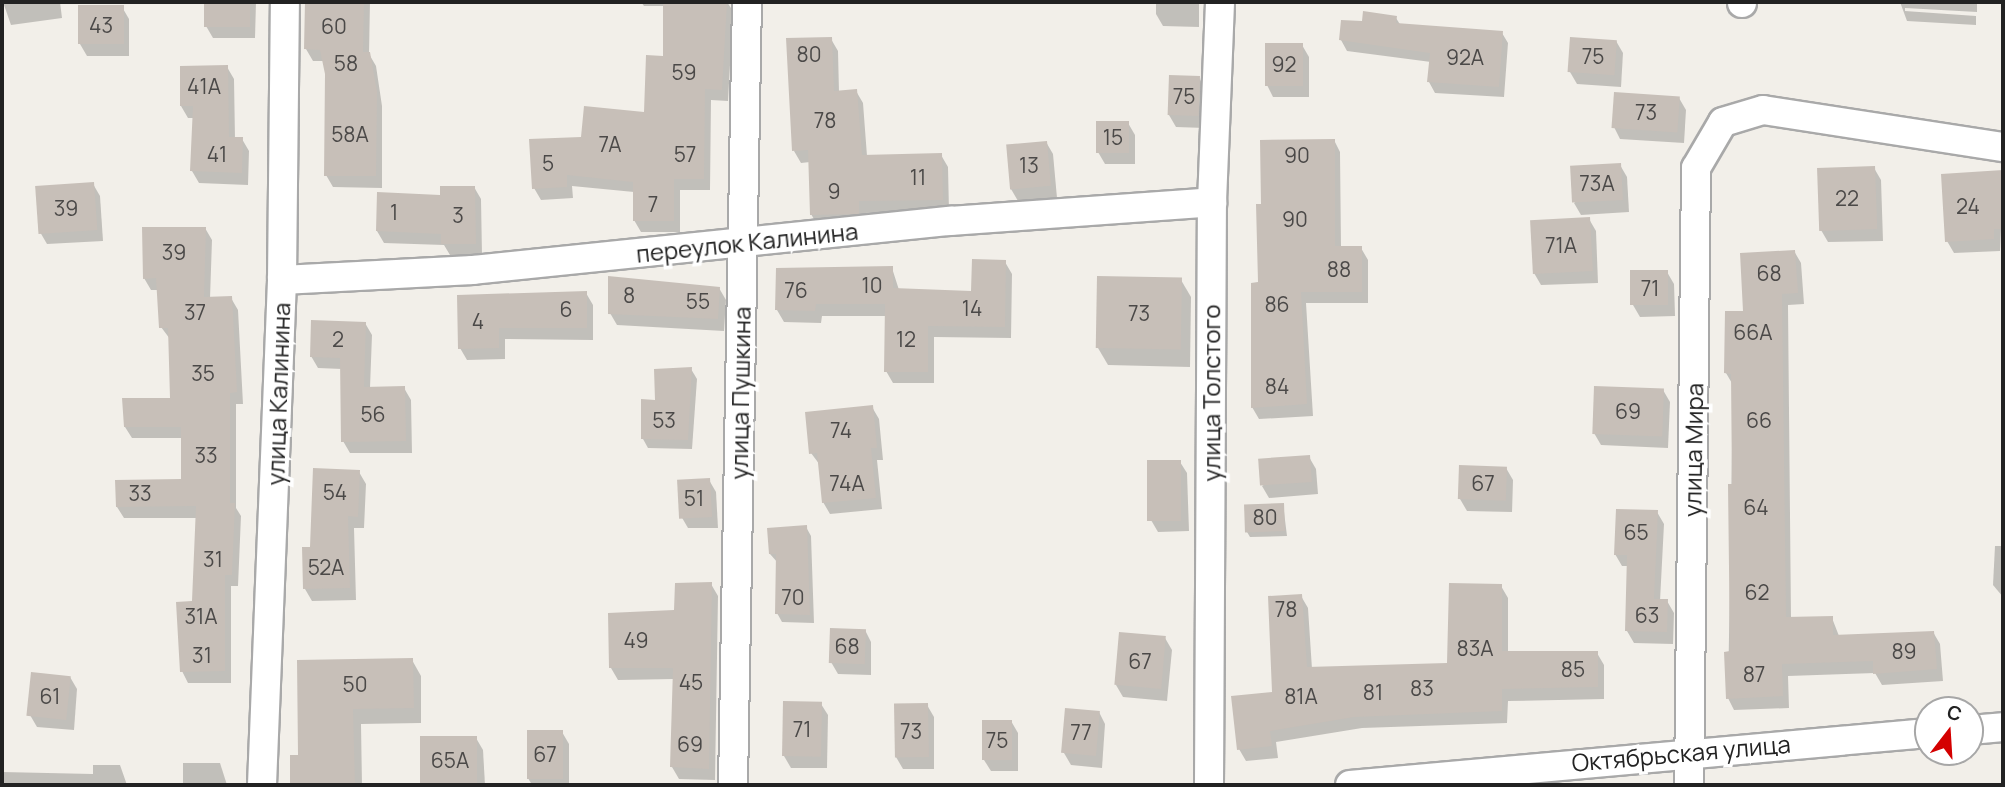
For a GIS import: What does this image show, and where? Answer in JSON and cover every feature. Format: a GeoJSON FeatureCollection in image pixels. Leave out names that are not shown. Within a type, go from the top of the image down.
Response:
{"type":"FeatureCollection","features":[{"type":"Feature","properties":{"kind":"street","name":"улица Калинина"},"geometry":{"type":"LineString","coordinates":[[262,785],[282,280],[285,2]]}},
{"type":"Feature","properties":{"kind":"street","name":"улица Пушкина"},"geometry":{"type":"LineString","coordinates":[[733,785],[747,2]]}},
{"type":"Feature","properties":{"kind":"street","name":"улица Толстого"},"geometry":{"type":"LineString","coordinates":[[1209,785],[1212,202],[1220,2]]}},
{"type":"Feature","properties":{"kind":"street","name":"улица Мира"},"geometry":{"type":"LineString","coordinates":[[1689,785],[1696,168],[1723,122],[1763,110],[2003,147]]}},
{"type":"Feature","properties":{"kind":"street","name":"переулок Калинина"},"geometry":{"type":"LineString","coordinates":[[282,280],[473,270],[950,221],[1212,202]]}},
{"type":"Feature","properties":{"kind":"street"},"geometry":{"type":"LineString","coordinates":[[1984,729],[2003,727]]}},
{"type":"Feature","properties":{"kind":"street","name":"Октябрьская улица"},"geometry":{"type":"LineString","coordinates":[[1350,785],[1690,751],[1914,734]]}},
{"type":"Feature","properties":{"kind":"building"},"geometry":{"type":"Polygon","coordinates":[[[204,2],[250,2],[250,27],[204,27],[204,2]]]}},
{"type":"Feature","properties":{"kind":"building"},"geometry":{"type":"Polygon","coordinates":[[[305,2],[364,2],[363,52],[370,52],[377,92],[376,176],[324,176],[325,74],[320,50],[304,49],[305,2]]]}},
{"type":"Feature","properties":{"kind":"building"},"geometry":{"type":"Polygon","coordinates":[[[663,2],[727,2],[722,90],[705,89],[704,179],[674,179],[674,221],[633,221],[633,182],[567,175],[567,187],[532,189],[529,139],[581,137],[584,106],[644,112],[646,55],[663,56],[663,2]]]}},
{"type":"Feature","properties":{"kind":"building"},"geometry":{"type":"Polygon","coordinates":[[[78,5],[124,5],[124,44],[78,44],[78,5]]]}},
{"type":"Feature","properties":{"kind":"building"},"geometry":{"type":"Polygon","coordinates":[[[1363,11],[1397,16],[1396,23],[1503,31],[1499,87],[1427,82],[1430,53],[1339,40],[1341,20],[1362,21],[1363,11]]]}},
{"type":"Feature","properties":{"kind":"building"},"geometry":{"type":"Polygon","coordinates":[[[832,37],[834,91],[857,89],[862,155],[942,153],[943,200],[859,201],[859,214],[810,215],[808,150],[792,151],[786,38],[832,37]]]}},
{"type":"Feature","properties":{"kind":"building"},"geometry":{"type":"Polygon","coordinates":[[[1570,37],[1617,40],[1614,75],[1568,72],[1570,37]]]}},
{"type":"Feature","properties":{"kind":"building"},"geometry":{"type":"Polygon","coordinates":[[[1265,43],[1303,43],[1303,86],[1265,86],[1265,43]]]}},
{"type":"Feature","properties":{"kind":"building"},"geometry":{"type":"Polygon","coordinates":[[[228,65],[229,137],[243,137],[242,173],[190,171],[193,106],[180,106],[180,66],[228,65]]]}},
{"type":"Feature","properties":{"kind":"building"},"geometry":{"type":"Polygon","coordinates":[[[1169,75],[1200,76],[1199,116],[1168,115],[1169,75]]]}},
{"type":"Feature","properties":{"kind":"building"},"geometry":{"type":"Polygon","coordinates":[[[1614,92],[1680,97],[1677,133],[1611,128],[1614,92]]]}},
{"type":"Feature","properties":{"kind":"building"},"geometry":{"type":"Polygon","coordinates":[[[1096,121],[1129,121],[1129,153],[1096,153],[1096,121]]]}},
{"type":"Feature","properties":{"kind":"building"},"geometry":{"type":"Polygon","coordinates":[[[1335,139],[1335,246],[1362,246],[1362,292],[1301,292],[1307,404],[1251,408],[1251,283],[1258,282],[1256,204],[1261,204],[1260,140],[1335,139]]]}},
{"type":"Feature","properties":{"kind":"building"},"geometry":{"type":"Polygon","coordinates":[[[1047,141],[1051,186],[1010,189],[1006,145],[1047,141]]]}},
{"type":"Feature","properties":{"kind":"building"},"geometry":{"type":"Polygon","coordinates":[[[1621,163],[1623,200],[1572,203],[1570,166],[1621,163]]]}},
{"type":"Feature","properties":{"kind":"building"},"geometry":{"type":"Polygon","coordinates":[[[1875,166],[1877,229],[1819,231],[1817,168],[1875,166]]]}},
{"type":"Feature","properties":{"kind":"building"},"geometry":{"type":"Polygon","coordinates":[[[2003,170],[2003,229],[1994,229],[1994,239],[1945,242],[1941,174],[2003,170]]]}},
{"type":"Feature","properties":{"kind":"building"},"geometry":{"type":"Polygon","coordinates":[[[94,182],[97,230],[38,234],[35,186],[94,182]]]}},
{"type":"Feature","properties":{"kind":"building"},"geometry":{"type":"Polygon","coordinates":[[[440,186],[475,186],[476,244],[441,244],[441,234],[376,231],[377,192],[440,195],[440,186]]]}},
{"type":"Feature","properties":{"kind":"building"},"geometry":{"type":"Polygon","coordinates":[[[1590,217],[1593,271],[1533,274],[1530,220],[1590,217]]]}},
{"type":"Feature","properties":{"kind":"building"},"geometry":{"type":"Polygon","coordinates":[[[142,227],[206,227],[204,297],[232,296],[237,392],[230,393],[230,503],[235,503],[232,575],[225,575],[225,671],[180,672],[176,602],[192,601],[196,506],[116,507],[115,480],[181,479],[181,427],[124,427],[122,398],[170,398],[168,328],[159,328],[156,278],[143,279],[142,227]]]}},
{"type":"Feature","properties":{"kind":"building"},"geometry":{"type":"Polygon","coordinates":[[[1795,250],[1798,293],[1782,294],[1786,617],[1833,616],[1833,635],[1934,631],[1937,669],[1873,674],[1873,661],[1782,664],[1783,696],[1726,699],[1724,652],[1730,651],[1728,484],[1732,484],[1731,374],[1724,373],[1725,311],[1743,311],[1740,253],[1795,250]]]}},
{"type":"Feature","properties":{"kind":"building"},"geometry":{"type":"Polygon","coordinates":[[[972,259],[1006,260],[1005,327],[928,326],[928,372],[884,372],[885,304],[816,304],[815,311],[775,310],[776,268],[893,266],[893,288],[971,291],[972,259]]]}},
{"type":"Feature","properties":{"kind":"building"},"geometry":{"type":"Polygon","coordinates":[[[1630,270],[1668,270],[1668,305],[1630,305],[1630,270]]]}},
{"type":"Feature","properties":{"kind":"building"},"geometry":{"type":"Polygon","coordinates":[[[608,276],[720,287],[718,319],[608,314],[608,276]]]}},
{"type":"Feature","properties":{"kind":"building"},"geometry":{"type":"Polygon","coordinates":[[[1097,276],[1182,277],[1181,349],[1096,348],[1097,276]]]}},
{"type":"Feature","properties":{"kind":"building"},"geometry":{"type":"Polygon","coordinates":[[[587,291],[587,328],[499,328],[499,348],[458,349],[457,295],[587,291]]]}},
{"type":"Feature","properties":{"kind":"building"},"geometry":{"type":"Polygon","coordinates":[[[311,320],[366,322],[364,387],[405,386],[406,441],[341,442],[340,358],[310,357],[311,320]]]}},
{"type":"Feature","properties":{"kind":"building"},"geometry":{"type":"Polygon","coordinates":[[[692,367],[688,440],[641,439],[641,399],[655,400],[654,369],[692,367]]]}},
{"type":"Feature","properties":{"kind":"building"},"geometry":{"type":"Polygon","coordinates":[[[1594,386],[1664,388],[1662,436],[1592,434],[1594,386]]]}},
{"type":"Feature","properties":{"kind":"building"},"geometry":{"type":"Polygon","coordinates":[[[873,405],[877,448],[871,448],[876,498],[822,503],[817,453],[809,454],[805,412],[873,405]]]}},
{"type":"Feature","properties":{"kind":"building"},"geometry":{"type":"Polygon","coordinates":[[[1310,455],[1312,482],[1260,486],[1258,459],[1310,455]]]}},
{"type":"Feature","properties":{"kind":"building"},"geometry":{"type":"Polygon","coordinates":[[[1147,460],[1181,460],[1181,521],[1147,521],[1147,460]]]}},
{"type":"Feature","properties":{"kind":"building"},"geometry":{"type":"Polygon","coordinates":[[[1459,465],[1507,467],[1506,501],[1458,499],[1459,465]]]}},
{"type":"Feature","properties":{"kind":"building"},"geometry":{"type":"Polygon","coordinates":[[[313,468],[360,470],[358,517],[348,516],[350,588],[303,589],[302,547],[310,547],[313,468]]]}},
{"type":"Feature","properties":{"kind":"building"},"geometry":{"type":"Polygon","coordinates":[[[710,478],[712,517],[679,519],[677,480],[710,478]]]}},
{"type":"Feature","properties":{"kind":"building"},"geometry":{"type":"Polygon","coordinates":[[[1284,503],[1285,531],[1245,532],[1244,504],[1284,503]]]}},
{"type":"Feature","properties":{"kind":"building"},"geometry":{"type":"Polygon","coordinates":[[[1616,509],[1658,510],[1654,599],[1668,599],[1667,632],[1625,631],[1627,555],[1614,555],[1616,509]]]}},
{"type":"Feature","properties":{"kind":"building"},"geometry":{"type":"Polygon","coordinates":[[[807,525],[810,615],[775,614],[776,554],[769,554],[767,528],[807,525]]]}},
{"type":"Feature","properties":{"kind":"building"},"geometry":{"type":"Polygon","coordinates":[[[712,582],[709,769],[670,767],[673,668],[609,668],[608,613],[674,610],[675,583],[712,582]]]}},
{"type":"Feature","properties":{"kind":"building"},"geometry":{"type":"Polygon","coordinates":[[[1449,583],[1502,584],[1502,651],[1598,651],[1598,687],[1502,689],[1502,711],[1354,717],[1270,731],[1272,746],[1237,750],[1231,696],[1272,692],[1268,596],[1302,594],[1307,667],[1447,663],[1449,583]]]}},
{"type":"Feature","properties":{"kind":"building"},"geometry":{"type":"Polygon","coordinates":[[[830,628],[866,629],[865,664],[829,663],[830,628]]]}},
{"type":"Feature","properties":{"kind":"building"},"geometry":{"type":"Polygon","coordinates":[[[1119,632],[1166,636],[1161,689],[1114,685],[1119,632]]]}},
{"type":"Feature","properties":{"kind":"building"},"geometry":{"type":"Polygon","coordinates":[[[413,658],[414,708],[353,709],[355,785],[290,785],[290,755],[298,755],[297,660],[413,658]]]}},
{"type":"Feature","properties":{"kind":"building"},"geometry":{"type":"Polygon","coordinates":[[[31,672],[71,676],[66,720],[26,716],[31,672]]]}},
{"type":"Feature","properties":{"kind":"building"},"geometry":{"type":"Polygon","coordinates":[[[783,701],[822,702],[821,757],[782,756],[783,701]]]}},
{"type":"Feature","properties":{"kind":"building"},"geometry":{"type":"Polygon","coordinates":[[[928,703],[929,757],[895,758],[894,704],[928,703]]]}},
{"type":"Feature","properties":{"kind":"building"},"geometry":{"type":"Polygon","coordinates":[[[1065,708],[1100,711],[1096,756],[1061,753],[1065,708]]]}},
{"type":"Feature","properties":{"kind":"building"},"geometry":{"type":"Polygon","coordinates":[[[982,720],[1012,720],[1012,760],[982,760],[982,720]]]}},
{"type":"Feature","properties":{"kind":"building"},"geometry":{"type":"Polygon","coordinates":[[[527,730],[563,730],[563,779],[527,779],[527,730]]]}},
{"type":"Feature","properties":{"kind":"building"},"geometry":{"type":"Polygon","coordinates":[[[420,736],[477,736],[477,784],[420,784],[420,736]]]}}]}
